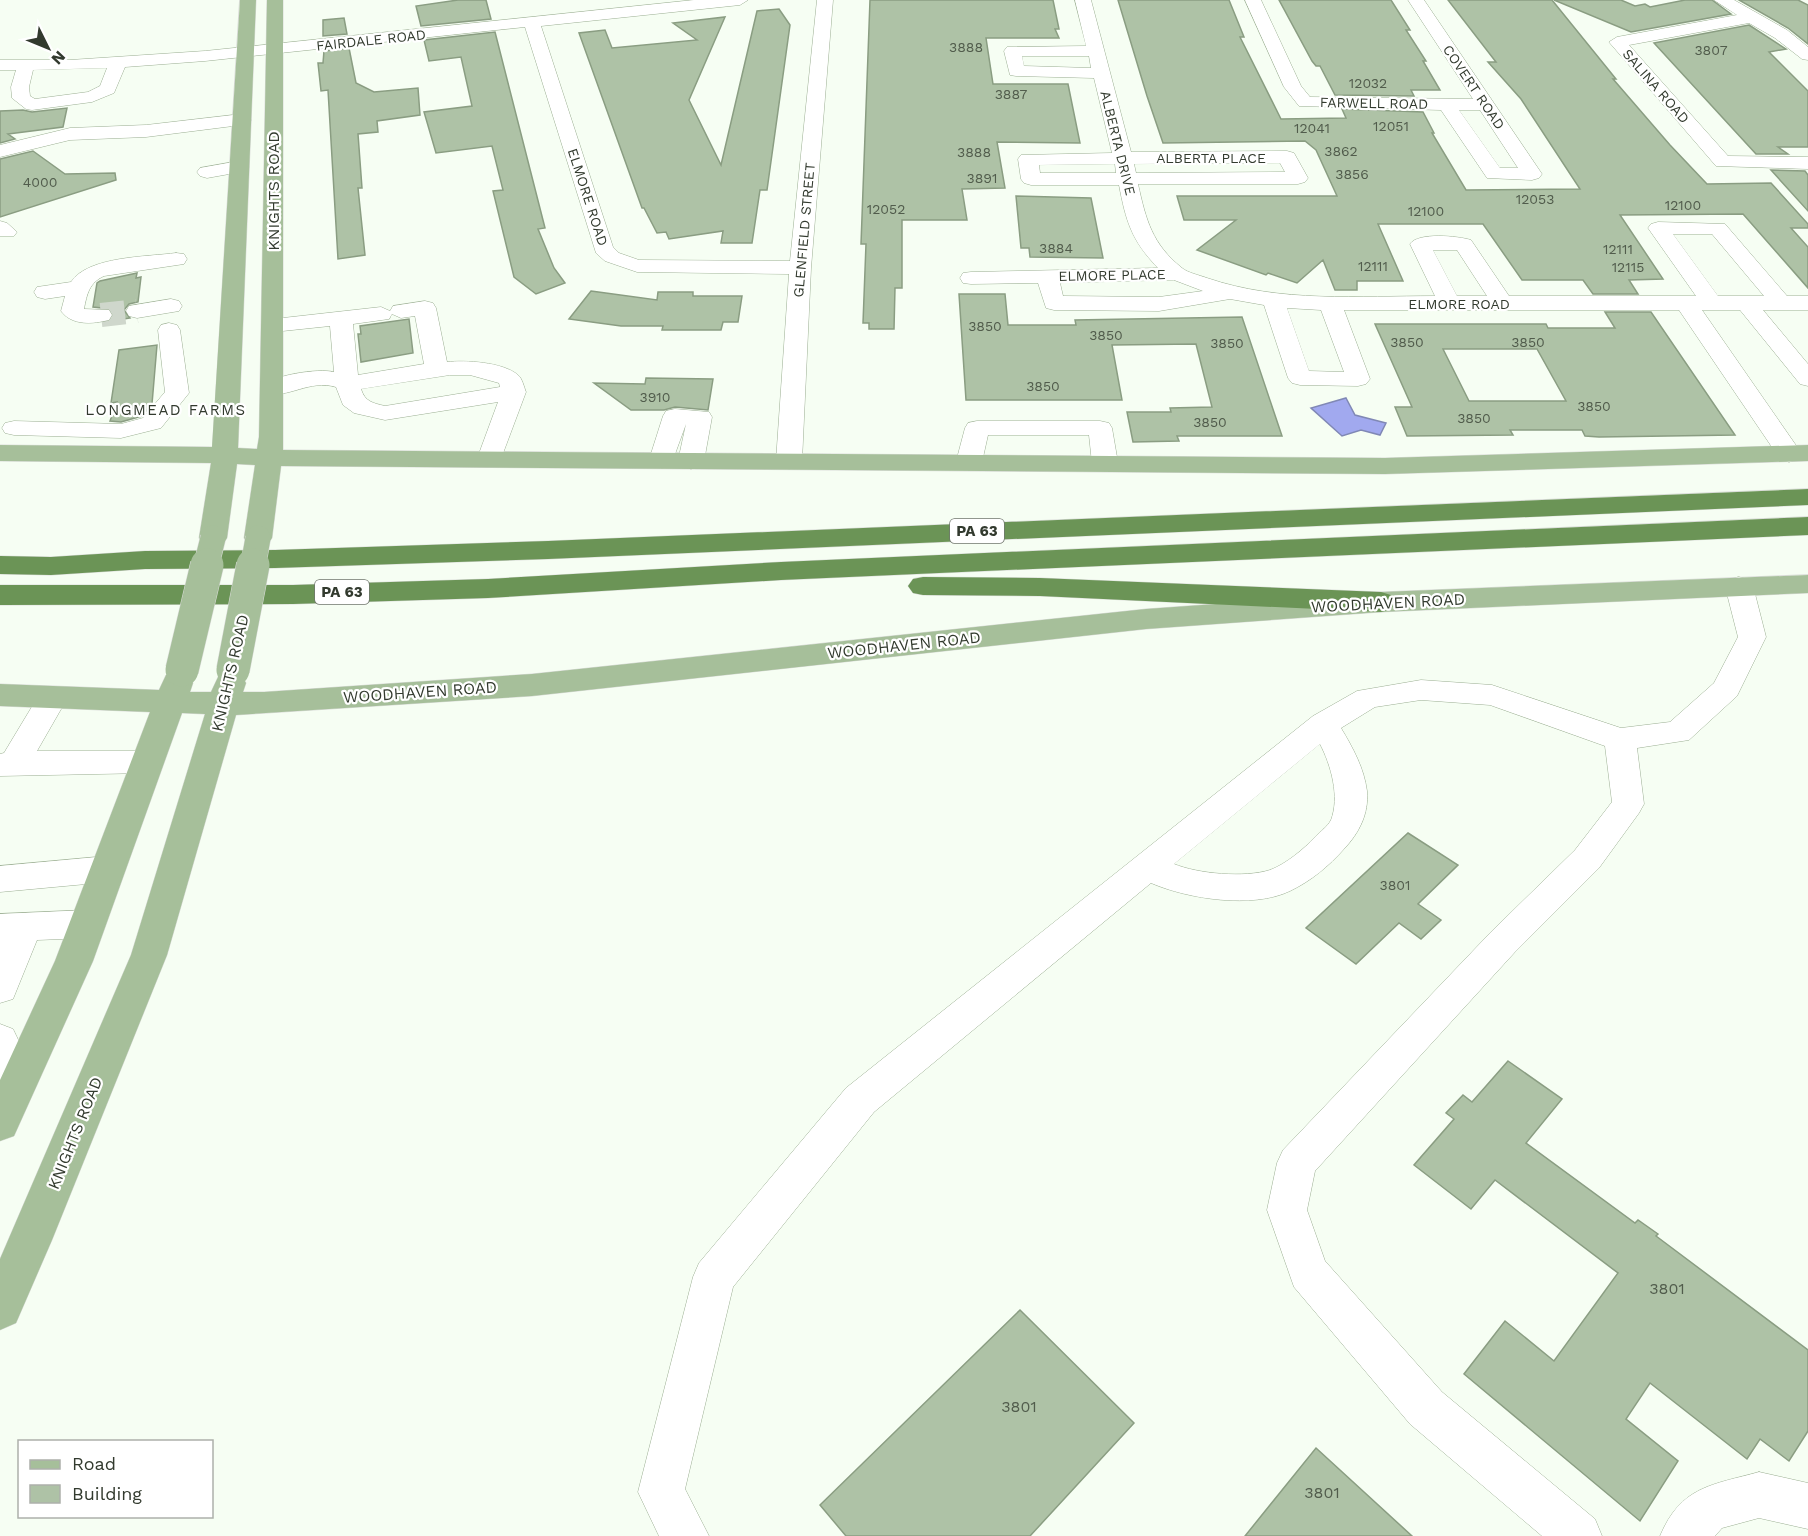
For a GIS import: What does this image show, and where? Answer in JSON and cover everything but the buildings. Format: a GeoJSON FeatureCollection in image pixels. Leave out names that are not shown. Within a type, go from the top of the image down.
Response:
{"type":"FeatureCollection","features":[{"type":"Feature","properties":{"kind":"highway","name":"PA 63"},"geometry":{"type":"LineString","coordinates":[[0,565],[51,566],[145,560],[275,559],[548,550],[1808,498]]}},
{"type":"Feature","properties":{"kind":"highway","name":"PA 63"},"geometry":{"type":"LineString","coordinates":[[0,595],[169,597],[618,584],[793,571],[1808,526]]}},
{"type":"Feature","properties":{"kind":"highway"},"geometry":{"type":"LineString","coordinates":[[0,549],[56,551],[145,560]]}},
{"type":"Feature","properties":{"kind":"highway"},"geometry":{"type":"LineString","coordinates":[[618,584],[1040,587],[1381,602]]}},
{"type":"Feature","properties":{"kind":"main road","name":"KNIGHTS ROAD"},"geometry":{"type":"LineString","coordinates":[[0,1123],[74,961],[182,670],[213,538],[225,455],[248,0]]}},
{"type":"Feature","properties":{"kind":"main road","name":"KNIGHTS ROAD"},"geometry":{"type":"LineString","coordinates":[[0,1308],[149,955],[234,670],[270,457],[273,388],[275,0]]}},
{"type":"Feature","properties":{"kind":"main road"},"geometry":{"type":"LineString","coordinates":[[239,166],[274,160]]}},
{"type":"Feature","properties":{"kind":"main road"},"geometry":{"type":"LineString","coordinates":[[230,341],[273,330]]}},
{"type":"Feature","properties":{"kind":"main road"},"geometry":{"type":"LineString","coordinates":[[0,453],[490,459],[1416,465],[1798,454]]}},
{"type":"Feature","properties":{"kind":"main road","name":"WOODHAVEN ROAD"},"geometry":{"type":"LineString","coordinates":[[0,695],[224,704],[532,685],[1146,619],[1381,602],[1808,584]]}},
{"type":"Feature","properties":{"kind":"street","name":"FAIRDALE ROAD"},"geometry":{"type":"LineString","coordinates":[[0,65],[115,71],[246,53],[740,0]]}},
{"type":"Feature","properties":{"kind":"street","name":"GLENFIELD STREET"},"geometry":{"type":"LineString","coordinates":[[789,461],[801,268],[825,0]]}},
{"type":"Feature","properties":{"kind":"street","name":"ALBERTA DRIVE"},"geometry":{"type":"LineString","coordinates":[[1083,0],[1123,158],[1137,224],[1152,250],[1176,274]]}},
{"type":"Feature","properties":{"kind":"street","name":"FARWELL ROAD"},"geometry":{"type":"LineString","coordinates":[[1253,0],[1293,87],[1305,102],[1485,105]]}},
{"type":"Feature","properties":{"kind":"street","name":"COVERT ROAD"},"geometry":{"type":"LineString","coordinates":[[1416,0],[1532,174],[1494,174],[1446,104]]}},
{"type":"Feature","properties":{"kind":"street"},"geometry":{"type":"LineString","coordinates":[[1722,0],[1781,34],[1808,55]]}},
{"type":"Feature","properties":{"kind":"street","name":"SALINA ROAD"},"geometry":{"type":"LineString","coordinates":[[1753,17],[1617,42],[1723,162],[1808,163]]}},
{"type":"Feature","properties":{"kind":"street","name":"ELMORE ROAD"},"geometry":{"type":"LineString","coordinates":[[532,22],[603,249],[612,257],[638,266],[801,268]]}},
{"type":"Feature","properties":{"kind":"street"},"geometry":{"type":"LineString","coordinates":[[1095,51],[1012,51],[1016,71],[1101,73]]}},
{"type":"Feature","properties":{"kind":"street"},"geometry":{"type":"LineString","coordinates":[[26,65],[20,87],[21,98],[32,105],[92,97],[108,89],[115,71]]}},
{"type":"Feature","properties":{"kind":"street"},"geometry":{"type":"LineString","coordinates":[[66,83],[115,71]]}},
{"type":"Feature","properties":{"kind":"street"},"geometry":{"type":"LineString","coordinates":[[20,87],[43,85]]}},
{"type":"Feature","properties":{"kind":"street"},"geometry":{"type":"LineString","coordinates":[[222,101],[243,99]]}},
{"type":"Feature","properties":{"kind":"street"},"geometry":{"type":"LineString","coordinates":[[0,151],[30,141],[70,134],[106,130],[146,131],[242,120]]}},
{"type":"Feature","properties":{"kind":"street","name":"ALBERTA PLACE"},"geometry":{"type":"LineString","coordinates":[[1287,157],[1298,178],[1031,179],[1028,159],[1123,158],[1287,157]]}},
{"type":"Feature","properties":{"kind":"street"},"geometry":{"type":"LineString","coordinates":[[207,172],[239,166]]}},
{"type":"Feature","properties":{"kind":"street"},"geometry":{"type":"LineString","coordinates":[[1712,303],[1658,228],[1718,228],[1782,304]]}},
{"type":"Feature","properties":{"kind":"street"},"geometry":{"type":"LineString","coordinates":[[1450,304],[1421,243],[1464,244],[1503,304]]}},
{"type":"Feature","properties":{"kind":"street"},"geometry":{"type":"LineString","coordinates":[[101,315],[79,316],[72,311],[80,281],[87,274],[99,270],[176,259]]}},
{"type":"Feature","properties":{"kind":"street","name":"ELMORE ROAD"},"geometry":{"type":"LineString","coordinates":[[1176,274],[1230,293],[1273,300],[1330,303],[1808,303]]}},
{"type":"Feature","properties":{"kind":"street","name":"ELMORE PLACE"},"geometry":{"type":"LineString","coordinates":[[971,278],[1176,274]]}},
{"type":"Feature","properties":{"kind":"street"},"geometry":{"type":"LineString","coordinates":[[1047,276],[1054,303],[1160,304],[1230,293]]}},
{"type":"Feature","properties":{"kind":"street"},"geometry":{"type":"LineString","coordinates":[[45,292],[78,287]]}},
{"type":"Feature","properties":{"kind":"street"},"geometry":{"type":"LineString","coordinates":[[1273,300],[1300,378],[1358,379],[1330,303]]}},
{"type":"Feature","properties":{"kind":"street"},"geometry":{"type":"LineString","coordinates":[[1686,303],[1798,454]]}},
{"type":"Feature","properties":{"kind":"street"},"geometry":{"type":"LineString","coordinates":[[1746,303],[1808,379]]}},
{"type":"Feature","properties":{"kind":"street"},"geometry":{"type":"LineString","coordinates":[[273,330],[342,327],[391,313],[425,308],[437,370]]}},
{"type":"Feature","properties":{"kind":"street"},"geometry":{"type":"LineString","coordinates":[[14,416],[121,431],[152,423],[177,393],[170,318],[137,311]]}},
{"type":"Feature","properties":{"kind":"street"},"geometry":{"type":"LineString","coordinates":[[342,327],[346,383],[352,400],[363,408],[385,413],[514,392]]}},
{"type":"Feature","properties":{"kind":"street"},"geometry":{"type":"LineString","coordinates":[[273,388],[304,379],[325,377],[346,383],[463,366],[492,370],[508,379],[514,392],[490,459]]}},
{"type":"Feature","properties":{"kind":"street"},"geometry":{"type":"LineString","coordinates":[[662,460],[675,416],[700,417],[691,460]]}},
{"type":"Feature","properties":{"kind":"street"},"geometry":{"type":"LineString","coordinates":[[969,462],[977,428],[1100,428],[1105,463]]}},
{"type":"Feature","properties":{"kind":"street"},"geometry":{"type":"LineString","coordinates":[[684,1536],[661,1492],[714,1277],[860,1100],[1324,724],[1368,698],[1421,690],[1492,695],[1620,739],[1678,732],[1726,689],[1752,637],[1740,586]]}},
{"type":"Feature","properties":{"kind":"street"},"geometry":{"type":"LineString","coordinates":[[7,764],[53,698]]}},
{"type":"Feature","properties":{"kind":"street"},"geometry":{"type":"LineString","coordinates":[[1147,867],[1182,882],[1235,888],[1278,882],[1316,858],[1346,826],[1352,793],[1342,756],[1324,724]]}},
{"type":"Feature","properties":{"kind":"street"},"geometry":{"type":"LineString","coordinates":[[1578,1536],[1426,1408],[1309,1274],[1287,1210],[1297,1163],[1503,942],[1587,860],[1628,804],[1620,739]]}},
{"type":"Feature","properties":{"kind":"street"},"geometry":{"type":"LineString","coordinates":[[7,764],[147,762]]}},
{"type":"Feature","properties":{"kind":"street"},"geometry":{"type":"LineString","coordinates":[[0,879],[108,869]]}},
{"type":"Feature","properties":{"kind":"street"},"geometry":{"type":"LineString","coordinates":[[0,988],[13,927],[88,924]]}},
{"type":"Feature","properties":{"kind":"street"},"geometry":{"type":"LineString","coordinates":[[0,1040],[19,1081]]}},
{"type":"Feature","properties":{"kind":"street"},"geometry":{"type":"LineString","coordinates":[[1684,1536],[1708,1509],[1759,1495],[1808,1506]]}},
{"type":"Feature","properties":{"kind":"water"},"geometry":{"type":"Polygon","coordinates":[[[1346,398],[1355,415],[1386,423],[1380,435],[1361,430],[1342,436],[1311,408],[1346,398]]]}},
{"type":"Feature","properties":{"kind":"tunnel"},"geometry":{"type":"LineString","coordinates":[[101,315],[137,311]]}},
{"type":"Feature","properties":{"kind":"district","name":"LONGMEAD FARMS"},"geometry":{"type":"Point","coordinates":[166,410]}}]}
